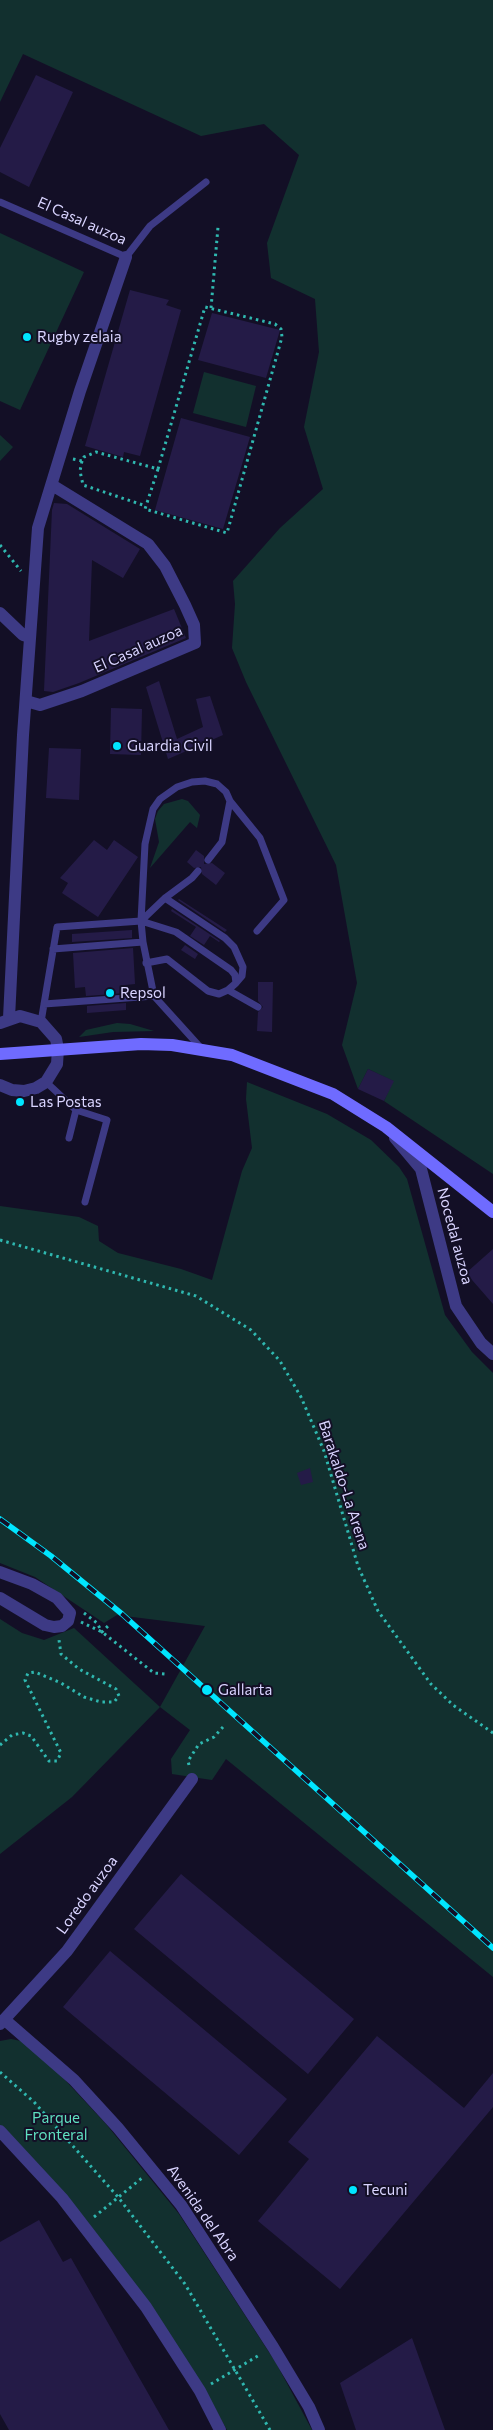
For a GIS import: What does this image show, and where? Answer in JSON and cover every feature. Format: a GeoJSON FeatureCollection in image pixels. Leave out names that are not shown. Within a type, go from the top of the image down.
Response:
{"type":"FeatureCollection","features":[{"type":"Feature","properties":{"kind":"street","name":"El Casal auzoa"},"geometry":{"type":"LineString","coordinates":[[4,1021],[38,528],[80,391],[126,257]]}},
{"type":"Feature","properties":{"kind":"street","name":"El Casal auzoa"},"geometry":{"type":"LineString","coordinates":[[26,701],[40,705],[82,691],[195,643],[194,625],[185,605],[165,566],[148,544],[52,485]]}},
{"type":"Feature","properties":{"kind":"street"},"geometry":{"type":"LineString","coordinates":[[0,613],[23,635],[30,637]]}},
{"type":"Feature","properties":{"kind":"street"},"geometry":{"type":"LineString","coordinates":[[0,1085],[12,1090],[24,1091],[36,1088],[46,1082],[57,1064],[58,1049],[56,1038],[41,1022],[25,1017],[4,1021]]}},
{"type":"Feature","properties":{"kind":"street"},"geometry":{"type":"LineString","coordinates":[[0,1054],[142,1044],[202,1048],[232,1055],[333,1094],[386,1127],[493,1212]]}},
{"type":"Feature","properties":{"kind":"street","name":"Nocedal auzoa"},"geometry":{"type":"LineString","coordinates":[[386,1127],[421,1169],[456,1306],[481,1343],[493,1354]]}},
{"type":"Feature","properties":{"kind":"street"},"geometry":{"type":"LineString","coordinates":[[0,1572],[32,1584],[57,1598],[70,1613],[68,1621],[62,1626],[45,1625],[0,1598]]}},
{"type":"Feature","properties":{"kind":"street","name":"Loredo auzoa"},"geometry":{"type":"LineString","coordinates":[[3,2022],[67,1951],[192,1779]]}},
{"type":"Feature","properties":{"kind":"street","name":"Avenida del Abra"},"geometry":{"type":"LineString","coordinates":[[3,2022],[74,2080],[118,2128],[181,2205],[273,2347],[309,2407],[319,2430]]}},
{"type":"Feature","properties":{"kind":"street"},"geometry":{"type":"LineString","coordinates":[[0,2131],[84,2225],[146,2307],[200,2391],[220,2430]]}},
{"type":"Feature","properties":{"kind":"lane"},"geometry":{"type":"LineString","coordinates":[[126,257],[150,226],[206,182]]}},
{"type":"Feature","properties":{"kind":"lane","name":"El Casal auzoa"},"geometry":{"type":"LineString","coordinates":[[0,202],[126,257]]}},
{"type":"Feature","properties":{"kind":"lane"},"geometry":{"type":"LineString","coordinates":[[202,1048],[154,996],[142,942],[141,921],[145,844],[150,819],[160,800],[177,787],[192,782],[205,781],[217,784],[226,792],[230,801],[260,838],[284,900],[257,931]]}},
{"type":"Feature","properties":{"kind":"lane"},"geometry":{"type":"LineString","coordinates":[[208,860],[222,842],[230,801]]}},
{"type":"Feature","properties":{"kind":"lane"},"geometry":{"type":"LineString","coordinates":[[141,921],[198,871]]}},
{"type":"Feature","properties":{"kind":"lane"},"geometry":{"type":"LineString","coordinates":[[146,963],[167,959],[208,991],[219,994],[228,990],[242,976],[241,957],[234,946],[165,898]]}},
{"type":"Feature","properties":{"kind":"lane"},"geometry":{"type":"LineString","coordinates":[[41,1022],[57,927],[141,921],[176,932],[231,970],[236,975],[236,983]]}},
{"type":"Feature","properties":{"kind":"lane"},"geometry":{"type":"LineString","coordinates":[[53,949],[142,942]]}},
{"type":"Feature","properties":{"kind":"lane"},"geometry":{"type":"LineString","coordinates":[[228,990],[258,1007]]}},
{"type":"Feature","properties":{"kind":"lane"},"geometry":{"type":"LineString","coordinates":[[44,1004],[154,996]]}},
{"type":"Feature","properties":{"kind":"lane"},"geometry":{"type":"LineString","coordinates":[[46,1082],[76,1110],[108,1120],[85,1202]]}},
{"type":"Feature","properties":{"kind":"lane"},"geometry":{"type":"LineString","coordinates":[[68,1138],[76,1110]]}},
{"type":"Feature","properties":{"kind":"path"},"geometry":{"type":"LineString","coordinates":[[211,309],[218,227]]}},
{"type":"Feature","properties":{"kind":"path"},"geometry":{"type":"LineString","coordinates":[[205,307],[275,324],[281,329],[282,337],[227,533],[145,509],[158,469],[205,307]]}},
{"type":"Feature","properties":{"kind":"path"},"geometry":{"type":"LineString","coordinates":[[146,506],[83,485],[80,471],[82,461],[84,457],[96,452],[158,469]]}},
{"type":"Feature","properties":{"kind":"path"},"geometry":{"type":"LineString","coordinates":[[60,456],[82,461]]}},
{"type":"Feature","properties":{"kind":"path"},"geometry":{"type":"LineString","coordinates":[[0,545],[26,577]]}},
{"type":"Feature","properties":{"kind":"path","name":"Barakaldo-La Arena"},"geometry":{"type":"LineString","coordinates":[[0,1240],[196,1296],[251,1330],[280,1361],[301,1397],[324,1452],[358,1566],[378,1611],[412,1661],[431,1684],[454,1705],[493,1733]]}},
{"type":"Feature","properties":{"kind":"path"},"geometry":{"type":"LineString","coordinates":[[74,1628],[80,1622],[102,1632],[154,1673],[165,1674]]}},
{"type":"Feature","properties":{"kind":"path"},"geometry":{"type":"LineString","coordinates":[[102,1632],[110,1624]]}},
{"type":"Feature","properties":{"kind":"path"},"geometry":{"type":"LineString","coordinates":[[0,1745],[12,1735],[23,1733],[31,1736],[49,1761],[57,1761],[60,1754],[26,1680],[28,1673],[34,1672],[61,1683],[84,1697],[101,1702],[114,1702],[119,1696],[116,1689],[79,1669],[61,1654],[58,1636]]}},
{"type":"Feature","properties":{"kind":"path"},"geometry":{"type":"LineString","coordinates":[[192,1779],[188,1761],[199,1744],[214,1737],[223,1727]]}},
{"type":"Feature","properties":{"kind":"path"},"geometry":{"type":"LineString","coordinates":[[0,2072],[34,2102],[118,2197],[185,2284],[270,2430]]}},
{"type":"Feature","properties":{"kind":"path"},"geometry":{"type":"LineString","coordinates":[[84,2225],[152,2170]]}},
{"type":"Feature","properties":{"kind":"path"},"geometry":{"type":"LineString","coordinates":[[200,2391],[273,2347]]}},
{"type":"Feature","properties":{"kind":"green space"},"geometry":{"type":"Polygon","coordinates":[[[0,0],[493,0],[493,1174],[384,1101],[393,1081],[368,1069],[358,1089],[342,1045],[357,983],[336,865],[246,682],[232,648],[235,604],[233,581],[280,528],[323,489],[304,427],[319,352],[315,299],[271,278],[267,243],[299,155],[264,124],[201,136],[23,54],[0,102],[0,0]]]}},
{"type":"Feature","properties":{"kind":"green space","name":"Rugby zelaia"},"geometry":{"type":"Polygon","coordinates":[[[0,233],[84,272],[20,410],[0,401],[0,233]]]}},
{"type":"Feature","properties":{"kind":"green space"},"geometry":{"type":"Polygon","coordinates":[[[204,372],[256,386],[246,427],[193,413],[204,372]]]}},
{"type":"Feature","properties":{"kind":"green space"},"geometry":{"type":"Polygon","coordinates":[[[0,435],[13,447],[0,461],[0,435]]]}},
{"type":"Feature","properties":{"kind":"green space"},"geometry":{"type":"Polygon","coordinates":[[[182,799],[188,801],[200,815],[197,828],[190,822],[150,868],[159,842],[155,819],[158,811],[164,804],[182,799]]]}},
{"type":"Feature","properties":{"kind":"green space"},"geometry":{"type":"Polygon","coordinates":[[[117,1023],[130,1024],[154,1031],[113,1032],[79,1037],[86,1030],[117,1023]]]}},
{"type":"Feature","properties":{"kind":"green space"},"geometry":{"type":"Polygon","coordinates":[[[247,1082],[327,1114],[371,1140],[399,1167],[407,1179],[445,1315],[472,1352],[493,1373],[493,1977],[226,1759],[212,1780],[172,1774],[171,1759],[190,1730],[160,1707],[205,1626],[117,1615],[104,1623],[35,1577],[0,1563],[0,1206],[79,1217],[98,1226],[99,1241],[118,1253],[181,1269],[212,1280],[242,1171],[252,1148],[246,1099],[247,1082]]]}},
{"type":"Feature","properties":{"kind":"green space"},"geometry":{"type":"Polygon","coordinates":[[[0,1619],[22,1633],[44,1640],[74,1628],[160,1707],[72,1797],[0,1854],[0,1619]]]}},
{"type":"Feature","properties":{"kind":"green space","name":"Parque Fronteral"},"geometry":{"type":"Polygon","coordinates":[[[11,2039],[21,2041],[51,2065],[106,2124],[179,2214],[276,2363],[312,2430],[227,2430],[201,2383],[0,2125],[0,2041],[11,2039]]]}},
{"type":"Feature","properties":{"kind":"building"},"geometry":{"type":"Polygon","coordinates":[[[36,75],[73,92],[29,187],[0,172],[0,148],[36,75]]]}},
{"type":"Feature","properties":{"kind":"building"},"geometry":{"type":"Polygon","coordinates":[[[130,290],[169,300],[166,305],[181,310],[140,456],[124,452],[123,457],[85,446],[130,290]]]}},
{"type":"Feature","properties":{"kind":"building"},"geometry":{"type":"Polygon","coordinates":[[[212,313],[280,330],[266,378],[198,360],[212,313]]]}},
{"type":"Feature","properties":{"kind":"building"},"geometry":{"type":"Polygon","coordinates":[[[181,418],[250,437],[223,529],[155,510],[181,418]]]}},
{"type":"Feature","properties":{"kind":"building"},"geometry":{"type":"Polygon","coordinates":[[[54,503],[67,504],[140,549],[123,578],[92,560],[89,641],[174,609],[186,638],[53,692],[44,691],[52,510],[54,503]]]}},
{"type":"Feature","properties":{"kind":"building"},"geometry":{"type":"Polygon","coordinates":[[[159,681],[177,739],[203,727],[196,699],[210,696],[223,735],[168,759],[146,687],[159,681]]]}},
{"type":"Feature","properties":{"kind":"building"},"geometry":{"type":"Polygon","coordinates":[[[111,708],[142,709],[141,755],[110,754],[111,708]]]}},
{"type":"Feature","properties":{"kind":"building"},"geometry":{"type":"Polygon","coordinates":[[[49,748],[81,749],[79,800],[46,798],[49,748]]]}},
{"type":"Feature","properties":{"kind":"building"},"geometry":{"type":"Polygon","coordinates":[[[94,840],[107,850],[114,840],[138,857],[98,917],[62,893],[68,883],[60,878],[94,840]]]}},
{"type":"Feature","properties":{"kind":"building"},"geometry":{"type":"Polygon","coordinates":[[[196,850],[204,856],[204,864],[212,863],[225,873],[216,885],[202,874],[201,867],[194,868],[187,862],[196,850]]]}},
{"type":"Feature","properties":{"kind":"building"},"geometry":{"type":"Polygon","coordinates":[[[179,899],[227,930],[225,932],[179,899]]]}},
{"type":"Feature","properties":{"kind":"building"},"geometry":{"type":"Polygon","coordinates":[[[172,909],[220,941],[210,936],[204,945],[190,936],[196,927],[171,911],[172,909]]]}},
{"type":"Feature","properties":{"kind":"building"},"geometry":{"type":"Polygon","coordinates":[[[132,930],[132,938],[72,942],[72,934],[132,930]]]}},
{"type":"Feature","properties":{"kind":"building"},"geometry":{"type":"Polygon","coordinates":[[[185,945],[198,954],[195,959],[181,950],[185,945]]]}},
{"type":"Feature","properties":{"kind":"building"},"geometry":{"type":"Polygon","coordinates":[[[133,948],[135,984],[125,985],[125,993],[86,996],[85,987],[75,988],[73,953],[133,948]]]}},
{"type":"Feature","properties":{"kind":"building"},"geometry":{"type":"Polygon","coordinates":[[[258,982],[273,982],[272,1032],[257,1031],[258,1012],[263,1007],[258,1001],[258,982]]]}},
{"type":"Feature","properties":{"kind":"building"},"geometry":{"type":"Polygon","coordinates":[[[126,1003],[126,1010],[87,1013],[87,1006],[126,1003]]]}},
{"type":"Feature","properties":{"kind":"building"},"geometry":{"type":"Polygon","coordinates":[[[368,1069],[394,1081],[384,1101],[358,1089],[368,1069]]]}},
{"type":"Feature","properties":{"kind":"building"},"geometry":{"type":"Polygon","coordinates":[[[493,1249],[493,1304],[466,1273],[493,1249]]]}},
{"type":"Feature","properties":{"kind":"building"},"geometry":{"type":"Polygon","coordinates":[[[310,1468],[313,1482],[301,1485],[297,1473],[310,1468]]]}},
{"type":"Feature","properties":{"kind":"building"},"geometry":{"type":"Polygon","coordinates":[[[181,1874],[354,2019],[308,2074],[134,1929],[181,1874]]]}},
{"type":"Feature","properties":{"kind":"building"},"geometry":{"type":"Polygon","coordinates":[[[110,1951],[287,2099],[239,2155],[63,2007],[110,1951]]]}},
{"type":"Feature","properties":{"kind":"building","name":"Tecuni"},"geometry":{"type":"Polygon","coordinates":[[[377,2036],[464,2108],[493,2073],[493,2107],[340,2289],[258,2221],[309,2159],[288,2142],[377,2036]]]}},
{"type":"Feature","properties":{"kind":"building"},"geometry":{"type":"Polygon","coordinates":[[[39,2220],[63,2262],[71,2258],[169,2430],[9,2430],[0,2414],[0,2242],[39,2220]]]}},
{"type":"Feature","properties":{"kind":"building"},"geometry":{"type":"Polygon","coordinates":[[[412,2338],[445,2430],[356,2430],[340,2383],[412,2338]]]}},
{"type":"Feature","properties":{"kind":"railway"},"geometry":{"type":"LineString","coordinates":[[0,1519],[51,1556],[122,1614],[493,1948]]}},
{"type":"Feature","properties":{"kind":"place","name":"Rugby zelaia"},"geometry":{"type":"Point","coordinates":[27,337]}},
{"type":"Feature","properties":{"kind":"place","name":"Guardia Civil"},"geometry":{"type":"Point","coordinates":[117,746]}},
{"type":"Feature","properties":{"kind":"place","name":"Repsol"},"geometry":{"type":"Point","coordinates":[110,993]}},
{"type":"Feature","properties":{"kind":"place","name":"Las Postas"},"geometry":{"type":"Point","coordinates":[20,1102]}},
{"type":"Feature","properties":{"kind":"place","name":"Gallarta"},"geometry":{"type":"Point","coordinates":[207,1690]}},
{"type":"Feature","properties":{"kind":"place","name":"Tecuni"},"geometry":{"type":"Point","coordinates":[353,2190]}}]}
